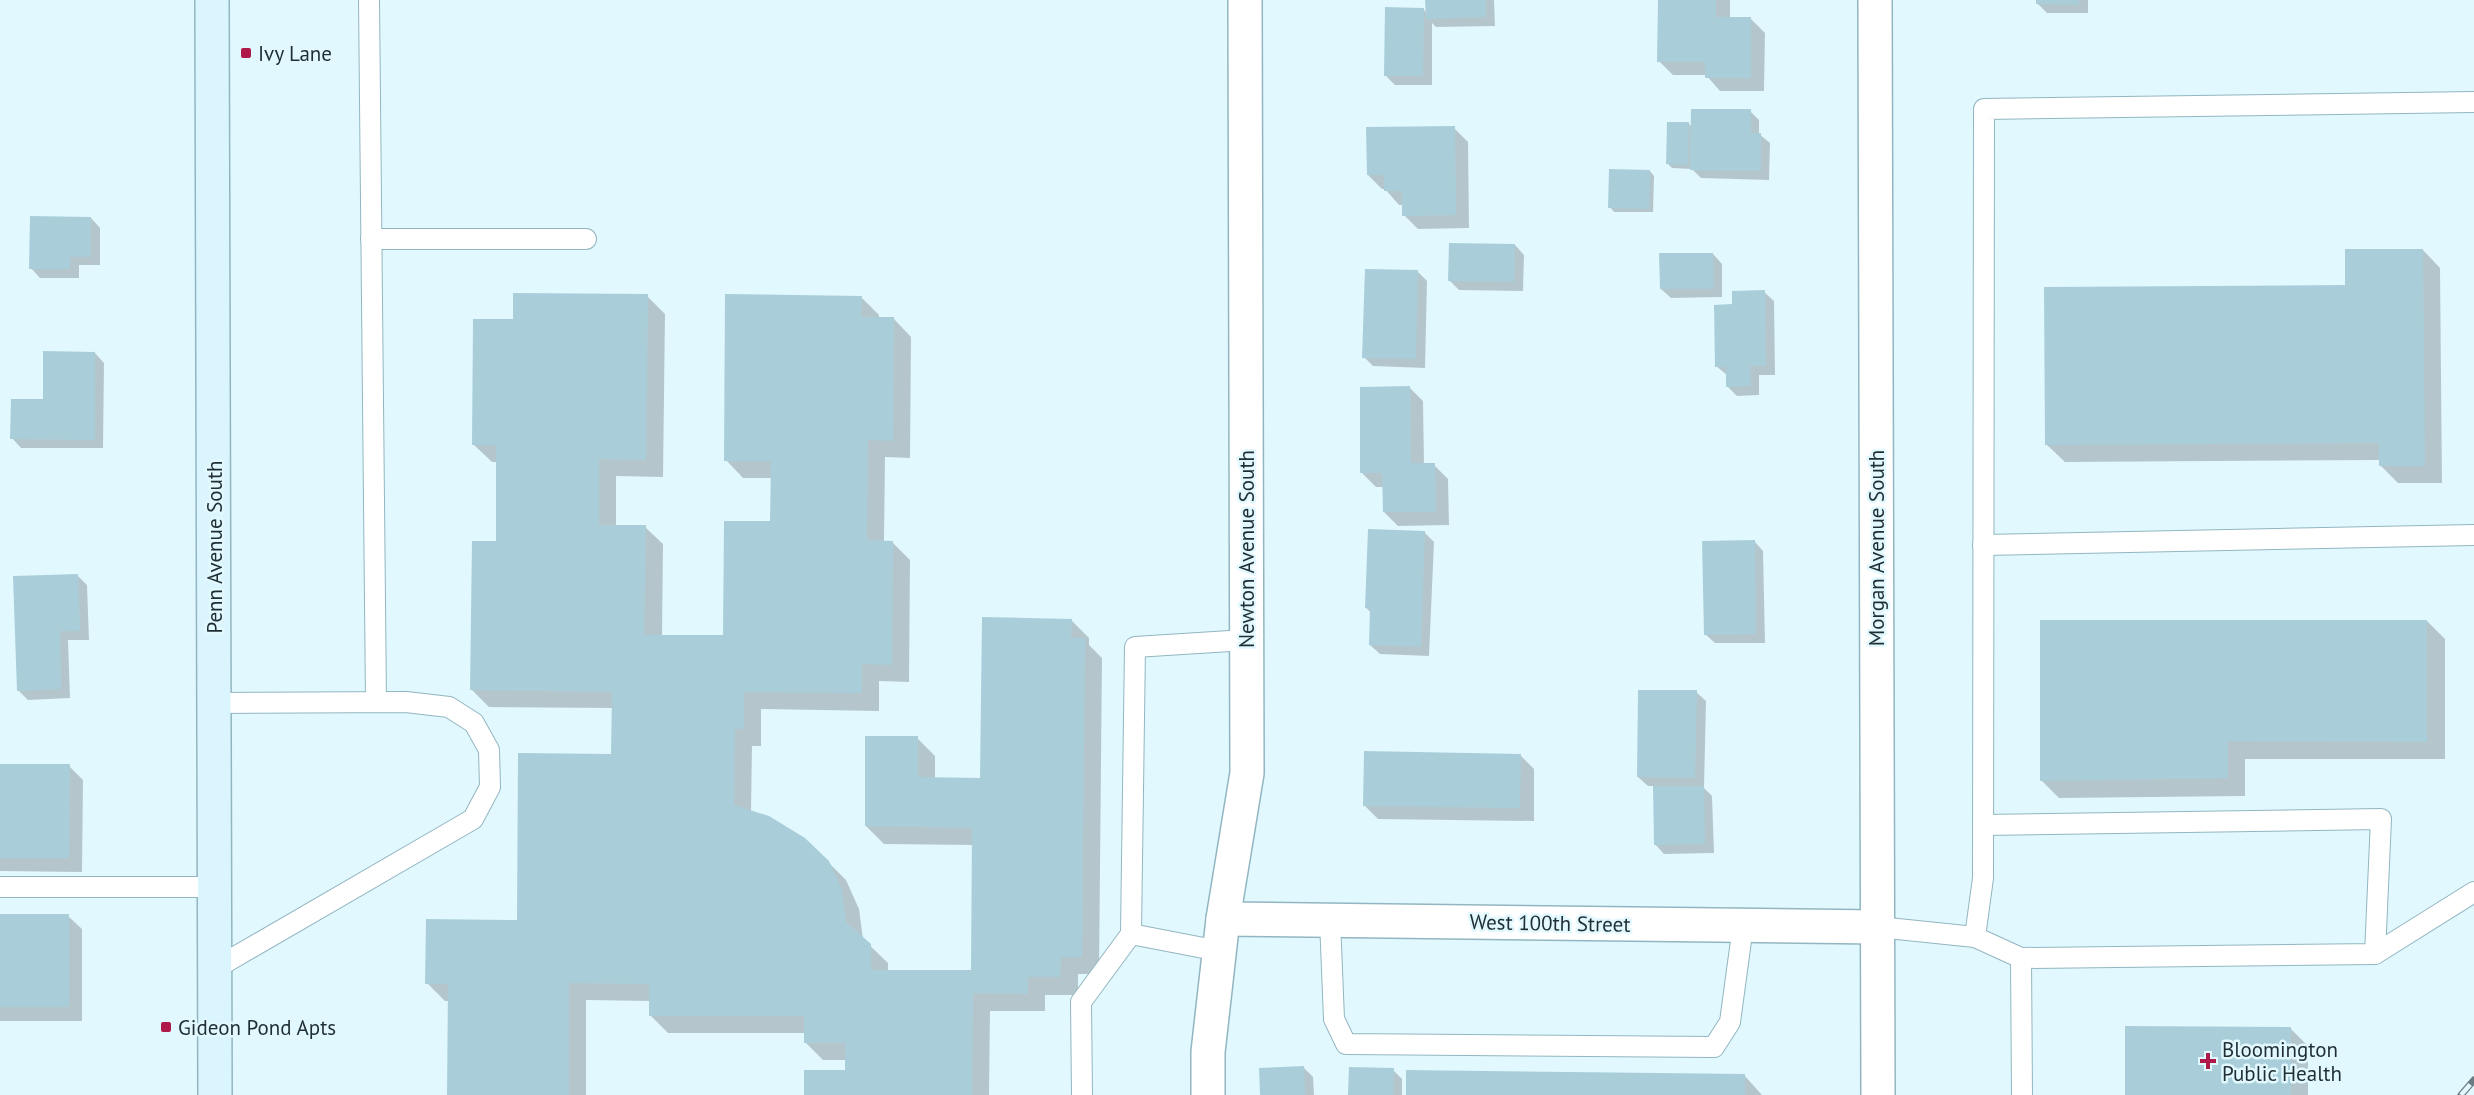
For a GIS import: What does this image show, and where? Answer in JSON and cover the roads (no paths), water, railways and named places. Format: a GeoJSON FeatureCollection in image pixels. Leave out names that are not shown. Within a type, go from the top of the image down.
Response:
{"type":"FeatureCollection","features":[{"type":"Feature","properties":{"kind":"main road","name":"Penn Avenue South"},"geometry":{"type":"LineString","coordinates":[[212,0],[216,1095]]}},
{"type":"Feature","properties":{"kind":"street","name":"Newton Avenue South"},"geometry":{"type":"LineString","coordinates":[[1208,1095],[1208,1052],[1219,951],[1247,773],[1245,0]]}},
{"type":"Feature","properties":{"kind":"street","name":"Morgan Avenue South"},"geometry":{"type":"LineString","coordinates":[[1875,0],[1878,1095]]}},
{"type":"Feature","properties":{"kind":"street","name":"West 100th Street"},"geometry":{"type":"LineString","coordinates":[[1223,919],[1878,927]]}},
{"type":"Feature","properties":{"kind":"lane"},"geometry":{"type":"LineString","coordinates":[[369,0],[376,702]]}},
{"type":"Feature","properties":{"kind":"lane"},"geometry":{"type":"LineString","coordinates":[[1975,937],[1983,878],[1984,110],[2474,102]]}},
{"type":"Feature","properties":{"kind":"lane"},"geometry":{"type":"LineString","coordinates":[[371,239],[586,239]]}},
{"type":"Feature","properties":{"kind":"lane"},"geometry":{"type":"LineString","coordinates":[[1983,545],[2474,535]]}},
{"type":"Feature","properties":{"kind":"lane"},"geometry":{"type":"LineString","coordinates":[[1082,1095],[1081,1002],[1131,934],[1135,647],[1246,640]]}},
{"type":"Feature","properties":{"kind":"lane"},"geometry":{"type":"LineString","coordinates":[[215,703],[406,702],[449,707],[474,723],[489,750],[490,788],[473,819],[216,968]]}},
{"type":"Feature","properties":{"kind":"lane"},"geometry":{"type":"LineString","coordinates":[[1983,825],[2381,819],[2375,954]]}},
{"type":"Feature","properties":{"kind":"lane"},"geometry":{"type":"LineString","coordinates":[[0,887],[216,887]]}},
{"type":"Feature","properties":{"kind":"lane"},"geometry":{"type":"LineString","coordinates":[[1878,927],[1975,937],[2021,958],[2375,954],[2474,892]]}},
{"type":"Feature","properties":{"kind":"lane"},"geometry":{"type":"LineString","coordinates":[[1330,921],[1334,1019],[1346,1044],[1714,1047],[1730,1022],[1743,926]]}},
{"type":"Feature","properties":{"kind":"lane"},"geometry":{"type":"LineString","coordinates":[[1131,934],[1219,951]]}},
{"type":"Feature","properties":{"kind":"lane"},"geometry":{"type":"LineString","coordinates":[[2021,958],[2022,1095]]}},
{"type":"Feature","properties":{"kind":"railway"},"geometry":{"type":"LineString","coordinates":[[2461,1095],[2474,1080]]}},
{"type":"Feature","properties":{"kind":"place","name":"Ivy Lane"},"geometry":{"type":"Point","coordinates":[246,53]}},
{"type":"Feature","properties":{"kind":"place","name":"Gideon Pond Apts"},"geometry":{"type":"Point","coordinates":[166,1027]}},
{"type":"Feature","properties":{"kind":"place","name":"Bloomington Public Health"},"geometry":{"type":"Point","coordinates":[2208,1061]}}]}
